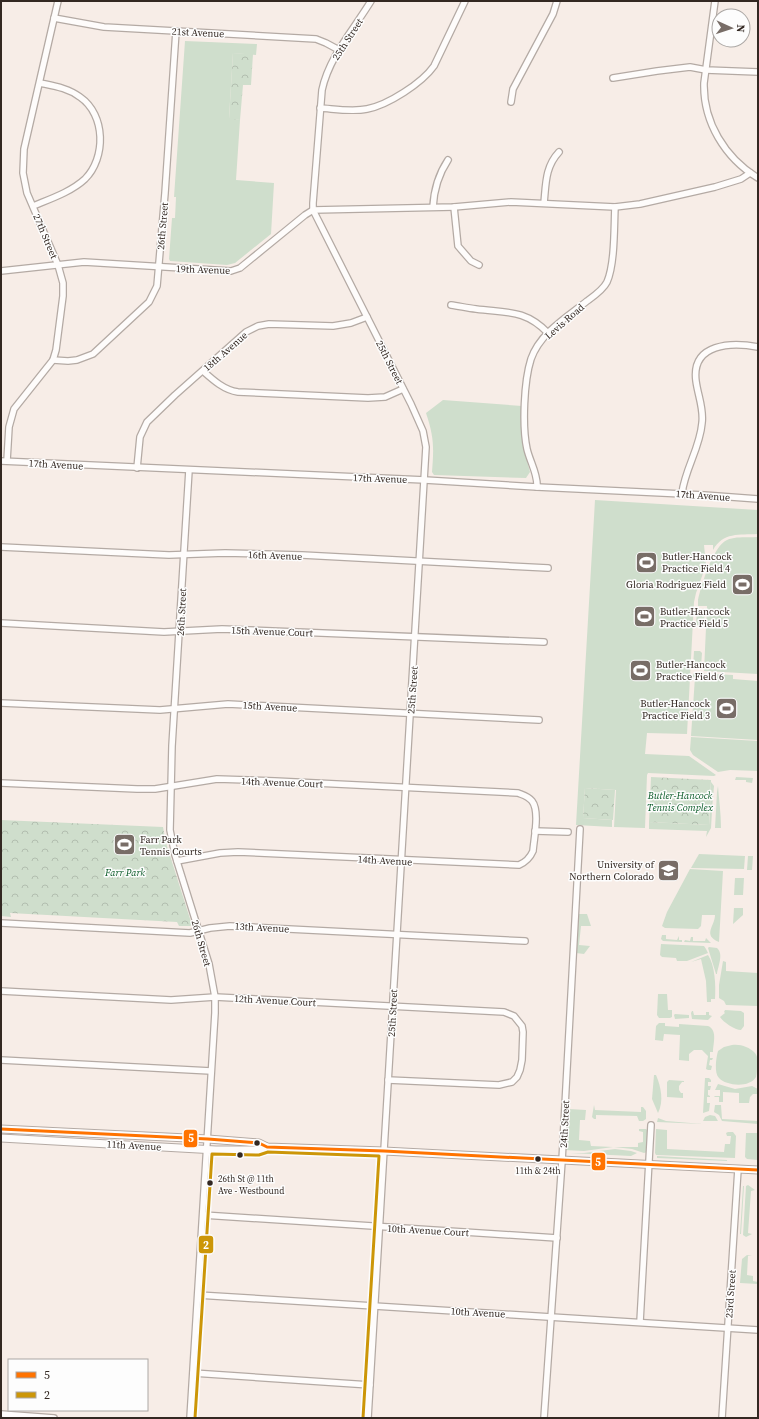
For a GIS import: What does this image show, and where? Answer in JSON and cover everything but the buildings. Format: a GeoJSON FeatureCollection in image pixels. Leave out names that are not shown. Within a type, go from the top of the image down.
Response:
{"type":"FeatureCollection","features":[{"type":"Feature","properties":{"kind":"main road","name":"11th Avenue"},"geometry":{"type":"LineString","coordinates":[[1,1129],[259,1143],[267,1147]]}},
{"type":"Feature","properties":{"kind":"main road","name":"11th Avenue"},"geometry":{"type":"LineString","coordinates":[[1,1138],[207,1149],[259,1150],[267,1147],[384,1151],[758,1170]]}},
{"type":"Feature","properties":{"kind":"street","name":"27th Street"},"geometry":{"type":"LineString","coordinates":[[4,461],[9,427],[14,409],[54,360],[63,296],[63,283],[58,265],[27,193],[24,182],[23,160],[58,1]]}},
{"type":"Feature","properties":{"kind":"street","name":"25th Street"},"geometry":{"type":"LineString","coordinates":[[368,1418],[410,713],[416,637],[426,447],[419,422],[313,210],[320,108],[324,78],[339,50],[372,1]]}},
{"type":"Feature","properties":{"kind":"street"},"geometry":{"type":"LineString","coordinates":[[320,108],[353,110],[367,109],[386,102],[416,84],[428,74],[434,66],[465,1]]}},
{"type":"Feature","properties":{"kind":"street"},"geometry":{"type":"LineString","coordinates":[[511,102],[513,89],[553,14],[558,1]]}},
{"type":"Feature","properties":{"kind":"street"},"geometry":{"type":"LineString","coordinates":[[715,1],[704,92],[707,113],[716,134],[731,156],[758,178]]}},
{"type":"Feature","properties":{"kind":"street","name":"21st Avenue"},"geometry":{"type":"LineString","coordinates":[[54,18],[104,27],[316,39],[339,50]]}},
{"type":"Feature","properties":{"kind":"street","name":"26th Street"},"geometry":{"type":"LineString","coordinates":[[54,360],[68,361],[82,359],[93,354],[149,302],[157,286],[176,31]]}},
{"type":"Feature","properties":{"kind":"street"},"geometry":{"type":"LineString","coordinates":[[613,78],[657,70],[690,67],[706,70],[758,72]]}},
{"type":"Feature","properties":{"kind":"street"},"geometry":{"type":"LineString","coordinates":[[33,206],[68,190],[84,179],[95,164],[100,146],[99,124],[91,109],[82,98],[63,88],[40,83]]}},
{"type":"Feature","properties":{"kind":"street"},"geometry":{"type":"LineString","coordinates":[[544,203],[546,180],[550,162],[559,152]]}},
{"type":"Feature","properties":{"kind":"street"},"geometry":{"type":"LineString","coordinates":[[433,207],[434,194],[438,178],[448,160]]}},
{"type":"Feature","properties":{"kind":"street"},"geometry":{"type":"LineString","coordinates":[[313,210],[454,207],[511,202],[615,207],[640,204],[715,187],[741,179],[750,173]]}},
{"type":"Feature","properties":{"kind":"street"},"geometry":{"type":"LineString","coordinates":[[454,207],[458,246],[471,261],[479,265]]}},
{"type":"Feature","properties":{"kind":"street","name":"Levis Road"},"geometry":{"type":"LineString","coordinates":[[537,487],[537,480],[526,440],[524,408],[530,363],[539,344],[548,333],[563,319],[598,293],[607,282],[612,265],[615,207]]}},
{"type":"Feature","properties":{"kind":"street","name":"19th Avenue"},"geometry":{"type":"LineString","coordinates":[[1,271],[84,262],[223,271],[234,270],[240,268],[313,210]]}},
{"type":"Feature","properties":{"kind":"street"},"geometry":{"type":"LineString","coordinates":[[450,305],[522,314],[540,324],[548,333]]}},
{"type":"Feature","properties":{"kind":"street","name":"18th Avenue"},"geometry":{"type":"LineString","coordinates":[[137,468],[140,437],[147,422],[241,335],[258,326],[273,324],[333,326],[352,323],[367,317]]}},
{"type":"Feature","properties":{"kind":"street"},"geometry":{"type":"LineString","coordinates":[[682,494],[683,483],[700,438],[702,414],[696,381],[698,363],[702,356],[719,346],[734,344],[758,347]]}},
{"type":"Feature","properties":{"kind":"street"},"geometry":{"type":"LineString","coordinates":[[203,371],[218,384],[229,390],[238,392],[368,398],[385,397],[403,389]]}},
{"type":"Feature","properties":{"kind":"street","name":"17th Avenue"},"geometry":{"type":"LineString","coordinates":[[4,461],[425,480],[758,499]]}},
{"type":"Feature","properties":{"kind":"street","name":"26th Street"},"geometry":{"type":"LineString","coordinates":[[189,470],[170,786],[170,830],[177,861],[209,964],[215,997],[208,1140],[190,1418]]}},
{"type":"Feature","properties":{"kind":"street","name":"16th Avenue"},"geometry":{"type":"LineString","coordinates":[[1,547],[184,555],[225,553],[548,568]]}},
{"type":"Feature","properties":{"kind":"street","name":"15th Avenue Court"},"geometry":{"type":"LineString","coordinates":[[1,623],[180,632],[222,628],[544,642]]}},
{"type":"Feature","properties":{"kind":"street","name":"15th Avenue"},"geometry":{"type":"LineString","coordinates":[[1,703],[160,710],[228,704],[539,720]]}},
{"type":"Feature","properties":{"kind":"street","name":"14th Avenue Court"},"geometry":{"type":"LineString","coordinates":[[1,783],[155,789],[217,779],[518,793],[532,801],[536,810],[535,830]]}},
{"type":"Feature","properties":{"kind":"street","name":"24th Street"},"geometry":{"type":"LineString","coordinates":[[544,1418],[562,1161],[580,829]]}},
{"type":"Feature","properties":{"kind":"street"},"geometry":{"type":"LineString","coordinates":[[535,830],[568,832]]}},
{"type":"Feature","properties":{"kind":"street","name":"14th Avenue"},"geometry":{"type":"LineString","coordinates":[[177,861],[220,853],[238,852],[402,861],[519,865],[527,861],[532,856],[535,830]]}},
{"type":"Feature","properties":{"kind":"street","name":"13th Avenue"},"geometry":{"type":"LineString","coordinates":[[1,923],[190,933],[210,928],[230,926],[525,941]]}},
{"type":"Feature","properties":{"kind":"street","name":"12th Avenue Court"},"geometry":{"type":"LineString","coordinates":[[1,991],[171,1000],[215,997],[504,1012],[516,1018],[522,1026],[520,1073],[512,1082],[506,1084],[388,1080]]}},
{"type":"Feature","properties":{"kind":"street"},"geometry":{"type":"LineString","coordinates":[[1,1060],[212,1071]]}},
{"type":"Feature","properties":{"kind":"street"},"geometry":{"type":"LineString","coordinates":[[640,1322],[650,1165],[651,1125]]}},
{"type":"Feature","properties":{"kind":"street","name":"23rd Street"},"geometry":{"type":"LineString","coordinates":[[722,1418],[738,1170]]}},
{"type":"Feature","properties":{"kind":"street","name":"10th Avenue Court"},"geometry":{"type":"LineString","coordinates":[[203,1215],[557,1238]]}},
{"type":"Feature","properties":{"kind":"street","name":"10th Avenue"},"geometry":{"type":"LineString","coordinates":[[198,1295],[758,1330]]}},
{"type":"Feature","properties":{"kind":"street"},"geometry":{"type":"LineString","coordinates":[[193,1373],[370,1385]]}},
{"type":"Feature","properties":{"kind":"street"},"geometry":{"type":"LineString","coordinates":[[1,1414],[54,1418]]}},
{"type":"Feature","properties":{"kind":"green space"},"geometry":{"type":"Polygon","coordinates":[[[185,41],[257,44],[256,55],[233,53],[229,118],[240,120],[236,180],[274,183],[271,234],[235,263],[227,265],[170,261],[169,259],[172,218],[175,218],[176,197],[174,197],[185,41]]]}},
{"type":"Feature","properties":{"kind":"green space"},"geometry":{"type":"Polygon","coordinates":[[[233,53],[253,54],[251,85],[243,85],[240,120],[229,119],[233,53]]]}},
{"type":"Feature","properties":{"kind":"green space"},"geometry":{"type":"Polygon","coordinates":[[[443,400],[522,406],[522,423],[526,456],[530,472],[526,478],[434,475],[432,472],[432,436],[426,413],[443,400]]]}},
{"type":"Feature","properties":{"kind":"green space"},"geometry":{"type":"Polygon","coordinates":[[[595,500],[758,510],[758,534],[727,537],[717,544],[713,550],[713,545],[704,545],[706,565],[694,602],[687,734],[647,733],[645,754],[689,756],[716,775],[648,773],[645,828],[614,827],[616,790],[585,788],[583,818],[612,820],[612,827],[576,825],[595,500]]]}},
{"type":"Feature","properties":{"kind":"green space"},"geometry":{"type":"Polygon","coordinates":[[[758,537],[758,674],[704,671],[707,606],[698,606],[698,600],[708,567],[717,550],[727,540],[758,537]]]}},
{"type":"Feature","properties":{"kind":"green space"},"geometry":{"type":"Polygon","coordinates":[[[697,609],[705,609],[704,624],[702,626],[696,625],[697,609]]]}},
{"type":"Feature","properties":{"kind":"green space"},"geometry":{"type":"Polygon","coordinates":[[[694,651],[700,651],[702,653],[701,666],[693,666],[694,651]]]}},
{"type":"Feature","properties":{"kind":"green space","name":"Butler-Hancock Practice Field 3"},"geometry":{"type":"Polygon","coordinates":[[[693,673],[733,675],[733,679],[758,681],[758,740],[691,736],[695,677],[693,677],[693,673]]]}},
{"type":"Feature","properties":{"kind":"green space"},"geometry":{"type":"Polygon","coordinates":[[[691,737],[758,741],[758,771],[730,770],[718,772],[693,755],[690,750],[691,737]]]}},
{"type":"Feature","properties":{"kind":"green space","name":"Butler-Hancock Tennis Complex"},"geometry":{"type":"Polygon","coordinates":[[[651,777],[711,780],[709,825],[649,822],[651,777]]]}},
{"type":"Feature","properties":{"kind":"green space"},"geometry":{"type":"Polygon","coordinates":[[[736,777],[753,778],[752,783],[746,782],[746,780],[735,780],[736,777]]]}},
{"type":"Feature","properties":{"kind":"green space"},"geometry":{"type":"Polygon","coordinates":[[[711,782],[714,786],[712,809],[710,808],[711,782]]]}},
{"type":"Feature","properties":{"kind":"green space"},"geometry":{"type":"Polygon","coordinates":[[[718,786],[721,828],[715,828],[717,792],[718,786]]]}},
{"type":"Feature","properties":{"kind":"green space"},"geometry":{"type":"Polygon","coordinates":[[[585,788],[615,790],[613,820],[583,818],[585,788]]]}},
{"type":"Feature","properties":{"kind":"green space"},"geometry":{"type":"Polygon","coordinates":[[[710,811],[712,811],[711,828],[706,837],[707,831],[649,829],[649,822],[709,825],[710,811]]]}},
{"type":"Feature","properties":{"kind":"green space","name":"Farr Park"},"geometry":{"type":"Polygon","coordinates":[[[1,820],[163,827],[166,843],[192,925],[179,926],[177,922],[10,913],[11,917],[1,916],[1,820]]]}},
{"type":"Feature","properties":{"kind":"green space"},"geometry":{"type":"Polygon","coordinates":[[[699,854],[745,856],[744,869],[691,868],[699,854]]]}},
{"type":"Feature","properties":{"kind":"green space"},"geometry":{"type":"Polygon","coordinates":[[[748,856],[753,856],[752,870],[747,870],[748,856]]]}},
{"type":"Feature","properties":{"kind":"green space"},"geometry":{"type":"Polygon","coordinates":[[[690,869],[723,871],[719,942],[711,936],[710,933],[715,915],[702,915],[701,926],[698,929],[665,928],[662,926],[667,912],[690,869]]]}},
{"type":"Feature","properties":{"kind":"green space"},"geometry":{"type":"Polygon","coordinates":[[[735,878],[744,878],[743,895],[734,895],[735,878]]]}},
{"type":"Feature","properties":{"kind":"green space"},"geometry":{"type":"Polygon","coordinates":[[[734,908],[743,908],[743,915],[733,924],[734,908]]]}},
{"type":"Feature","properties":{"kind":"green space"},"geometry":{"type":"Polygon","coordinates":[[[579,914],[587,914],[591,926],[581,926],[579,945],[590,946],[584,954],[576,953],[579,914]]]}},
{"type":"Feature","properties":{"kind":"green space"},"geometry":{"type":"Polygon","coordinates":[[[662,935],[666,935],[666,939],[677,940],[679,936],[679,940],[682,940],[682,942],[663,941],[661,939],[662,935]]]}},
{"type":"Feature","properties":{"kind":"green space"},"geometry":{"type":"Polygon","coordinates":[[[691,937],[693,937],[693,941],[705,941],[706,938],[711,943],[684,942],[685,940],[690,941],[691,937]]]}},
{"type":"Feature","properties":{"kind":"green space"},"geometry":{"type":"Polygon","coordinates":[[[661,944],[704,946],[708,953],[687,961],[677,961],[676,958],[662,957],[660,955],[661,944]]]}},
{"type":"Feature","properties":{"kind":"green space"},"geometry":{"type":"Polygon","coordinates":[[[708,948],[717,948],[720,953],[717,974],[708,948]]]}},
{"type":"Feature","properties":{"kind":"green space"},"geometry":{"type":"Polygon","coordinates":[[[708,955],[714,970],[715,982],[715,999],[711,999],[711,1002],[707,1002],[706,981],[701,959],[691,962],[708,955]]]}},
{"type":"Feature","properties":{"kind":"green space"},"geometry":{"type":"Polygon","coordinates":[[[723,961],[726,962],[726,971],[758,973],[758,1006],[726,1005],[724,1001],[719,998],[719,985],[723,961]]]}},
{"type":"Feature","properties":{"kind":"green space"},"geometry":{"type":"Polygon","coordinates":[[[658,994],[667,994],[668,1010],[672,1010],[672,1017],[659,1018],[657,1015],[658,994]]]}},
{"type":"Feature","properties":{"kind":"green space"},"geometry":{"type":"Polygon","coordinates":[[[725,1010],[741,1011],[744,1013],[744,1026],[741,1030],[738,1030],[726,1023],[720,1017],[725,1013],[725,1010]]]}},
{"type":"Feature","properties":{"kind":"green space"},"geometry":{"type":"Polygon","coordinates":[[[692,1011],[694,1015],[706,1015],[706,1012],[709,1012],[709,1015],[712,1016],[708,1020],[692,1019],[692,1011]]]}},
{"type":"Feature","properties":{"kind":"green space"},"geometry":{"type":"Polygon","coordinates":[[[675,1014],[689,1015],[689,1018],[675,1019],[675,1014]]]}},
{"type":"Feature","properties":{"kind":"green space"},"geometry":{"type":"Polygon","coordinates":[[[659,1023],[665,1023],[665,1026],[679,1027],[679,1024],[708,1026],[711,1028],[714,1038],[713,1052],[710,1052],[710,1058],[713,1058],[710,1060],[709,1065],[712,1066],[711,1070],[706,1069],[708,1056],[702,1050],[694,1050],[689,1054],[689,1061],[679,1060],[680,1035],[664,1034],[663,1041],[655,1040],[656,1026],[659,1023]]]}},
{"type":"Feature","properties":{"kind":"green space"},"geometry":{"type":"Polygon","coordinates":[[[739,1045],[750,1049],[757,1056],[757,1072],[753,1081],[738,1085],[722,1081],[717,1076],[716,1065],[718,1051],[724,1047],[739,1045]]]}},
{"type":"Feature","properties":{"kind":"green space"},"geometry":{"type":"Polygon","coordinates":[[[654,1075],[656,1075],[658,1080],[661,1094],[661,1104],[658,1113],[652,1099],[654,1075]]]}},
{"type":"Feature","properties":{"kind":"green space"},"geometry":{"type":"Polygon","coordinates":[[[705,1078],[709,1078],[711,1080],[711,1082],[708,1082],[708,1086],[711,1086],[710,1090],[708,1090],[708,1095],[710,1097],[707,1097],[707,1103],[710,1103],[709,1111],[703,1113],[705,1078]]]}},
{"type":"Feature","properties":{"kind":"green space"},"geometry":{"type":"Polygon","coordinates":[[[669,1080],[684,1081],[679,1086],[679,1090],[683,1093],[683,1098],[667,1097],[667,1082],[669,1080]]]}},
{"type":"Feature","properties":{"kind":"green space"},"geometry":{"type":"Polygon","coordinates":[[[718,1084],[735,1089],[752,1086],[758,1089],[758,1094],[753,1094],[750,1097],[749,1103],[739,1103],[739,1093],[723,1092],[723,1102],[719,1102],[719,1097],[714,1097],[720,1096],[720,1090],[715,1090],[718,1084]]]}},
{"type":"Feature","properties":{"kind":"green space"},"geometry":{"type":"Polygon","coordinates":[[[567,1103],[569,1104],[569,1109],[586,1110],[585,1120],[580,1120],[579,1140],[590,1141],[591,1146],[613,1147],[584,1151],[564,1150],[567,1103]]]}},
{"type":"Feature","properties":{"kind":"green space"},"geometry":{"type":"Polygon","coordinates":[[[594,1105],[595,1110],[641,1112],[641,1107],[643,1107],[646,1111],[646,1119],[639,1121],[637,1116],[596,1115],[596,1119],[594,1119],[592,1117],[594,1105]]]}},
{"type":"Feature","properties":{"kind":"green space"},"geometry":{"type":"Polygon","coordinates":[[[715,1105],[721,1105],[722,1119],[758,1121],[758,1124],[722,1121],[719,1115],[714,1112],[715,1105]]]}},
{"type":"Feature","properties":{"kind":"green space"},"geometry":{"type":"Polygon","coordinates":[[[710,1115],[715,1116],[718,1121],[703,1121],[705,1117],[710,1115]]]}},
{"type":"Feature","properties":{"kind":"green space"},"geometry":{"type":"Polygon","coordinates":[[[658,1118],[666,1121],[703,1124],[657,1122],[658,1118]]]}},
{"type":"Feature","properties":{"kind":"green space"},"geometry":{"type":"Polygon","coordinates":[[[639,1129],[646,1129],[648,1131],[647,1152],[644,1153],[632,1149],[614,1147],[638,1147],[638,1143],[643,1142],[643,1132],[639,1131],[639,1129]]]}},
{"type":"Feature","properties":{"kind":"green space"},"geometry":{"type":"Polygon","coordinates":[[[656,1129],[667,1130],[667,1149],[724,1152],[725,1144],[730,1144],[731,1136],[727,1136],[726,1133],[733,1132],[736,1136],[735,1158],[656,1155],[656,1129]]]}},
{"type":"Feature","properties":{"kind":"green space"},"geometry":{"type":"Polygon","coordinates":[[[746,1133],[758,1133],[758,1160],[747,1159],[745,1157],[746,1133]]]}},
{"type":"Feature","properties":{"kind":"green space"},"geometry":{"type":"Polygon","coordinates":[[[615,1149],[637,1153],[631,1156],[570,1153],[584,1153],[615,1149]]]}},
{"type":"Feature","properties":{"kind":"green space"},"geometry":{"type":"Polygon","coordinates":[[[657,1156],[727,1160],[727,1161],[657,1158],[657,1156]]]}},
{"type":"Feature","properties":{"kind":"green space"},"geometry":{"type":"Polygon","coordinates":[[[748,1185],[755,1190],[751,1191],[748,1233],[752,1234],[746,1237],[743,1235],[746,1186],[748,1185]]]}},
{"type":"Feature","properties":{"kind":"green space"},"geometry":{"type":"Polygon","coordinates":[[[743,1186],[744,1186],[740,1234],[743,1186]]]}},
{"type":"Feature","properties":{"kind":"green space"},"geometry":{"type":"Polygon","coordinates":[[[747,1255],[752,1256],[748,1256],[747,1275],[753,1276],[753,1281],[758,1282],[758,1284],[740,1283],[742,1259],[747,1255]]]}},
{"type":"Feature","properties":{"kind":"transit line","name":"5"},"geometry":{"type":"LineString","coordinates":[[1,1129],[208,1139],[259,1143],[267,1147],[384,1151],[758,1170]]}},
{"type":"Feature","properties":{"kind":"transit line","name":"2"},"geometry":{"type":"LineString","coordinates":[[195,1418],[212,1154],[259,1155],[268,1152],[379,1156],[363,1418]]}},
{"type":"Feature","properties":{"kind":"place","name":"Butler-Hancock Practice Field 4"},"geometry":{"type":"Point","coordinates":[647,562]}},
{"type":"Feature","properties":{"kind":"place","name":"Gloria Rodriguez Field"},"geometry":{"type":"Point","coordinates":[742,584]}},
{"type":"Feature","properties":{"kind":"place","name":"Butler-Hancock Practice Field 5"},"geometry":{"type":"Point","coordinates":[644,617]}},
{"type":"Feature","properties":{"kind":"place","name":"Butler-Hancock Practice Field 6"},"geometry":{"type":"Point","coordinates":[640,670]}},
{"type":"Feature","properties":{"kind":"place","name":"Butler-Hancock Practice Field 3"},"geometry":{"type":"Point","coordinates":[726,709]}},
{"type":"Feature","properties":{"kind":"place","name":"Farr Park Tennis Courts"},"geometry":{"type":"Point","coordinates":[124,845]}},
{"type":"Feature","properties":{"kind":"place","name":"University of Northern Colorado"},"geometry":{"type":"Point","coordinates":[669,870]}},
{"type":"Feature","properties":{"kind":"place","name":"11th & 24th"},"geometry":{"type":"Point","coordinates":[538,1159]}},
{"type":"Feature","properties":{"kind":"place","name":"26th St @ 11th Ave - Westbound"},"geometry":{"type":"Point","coordinates":[210,1183]}}]}
